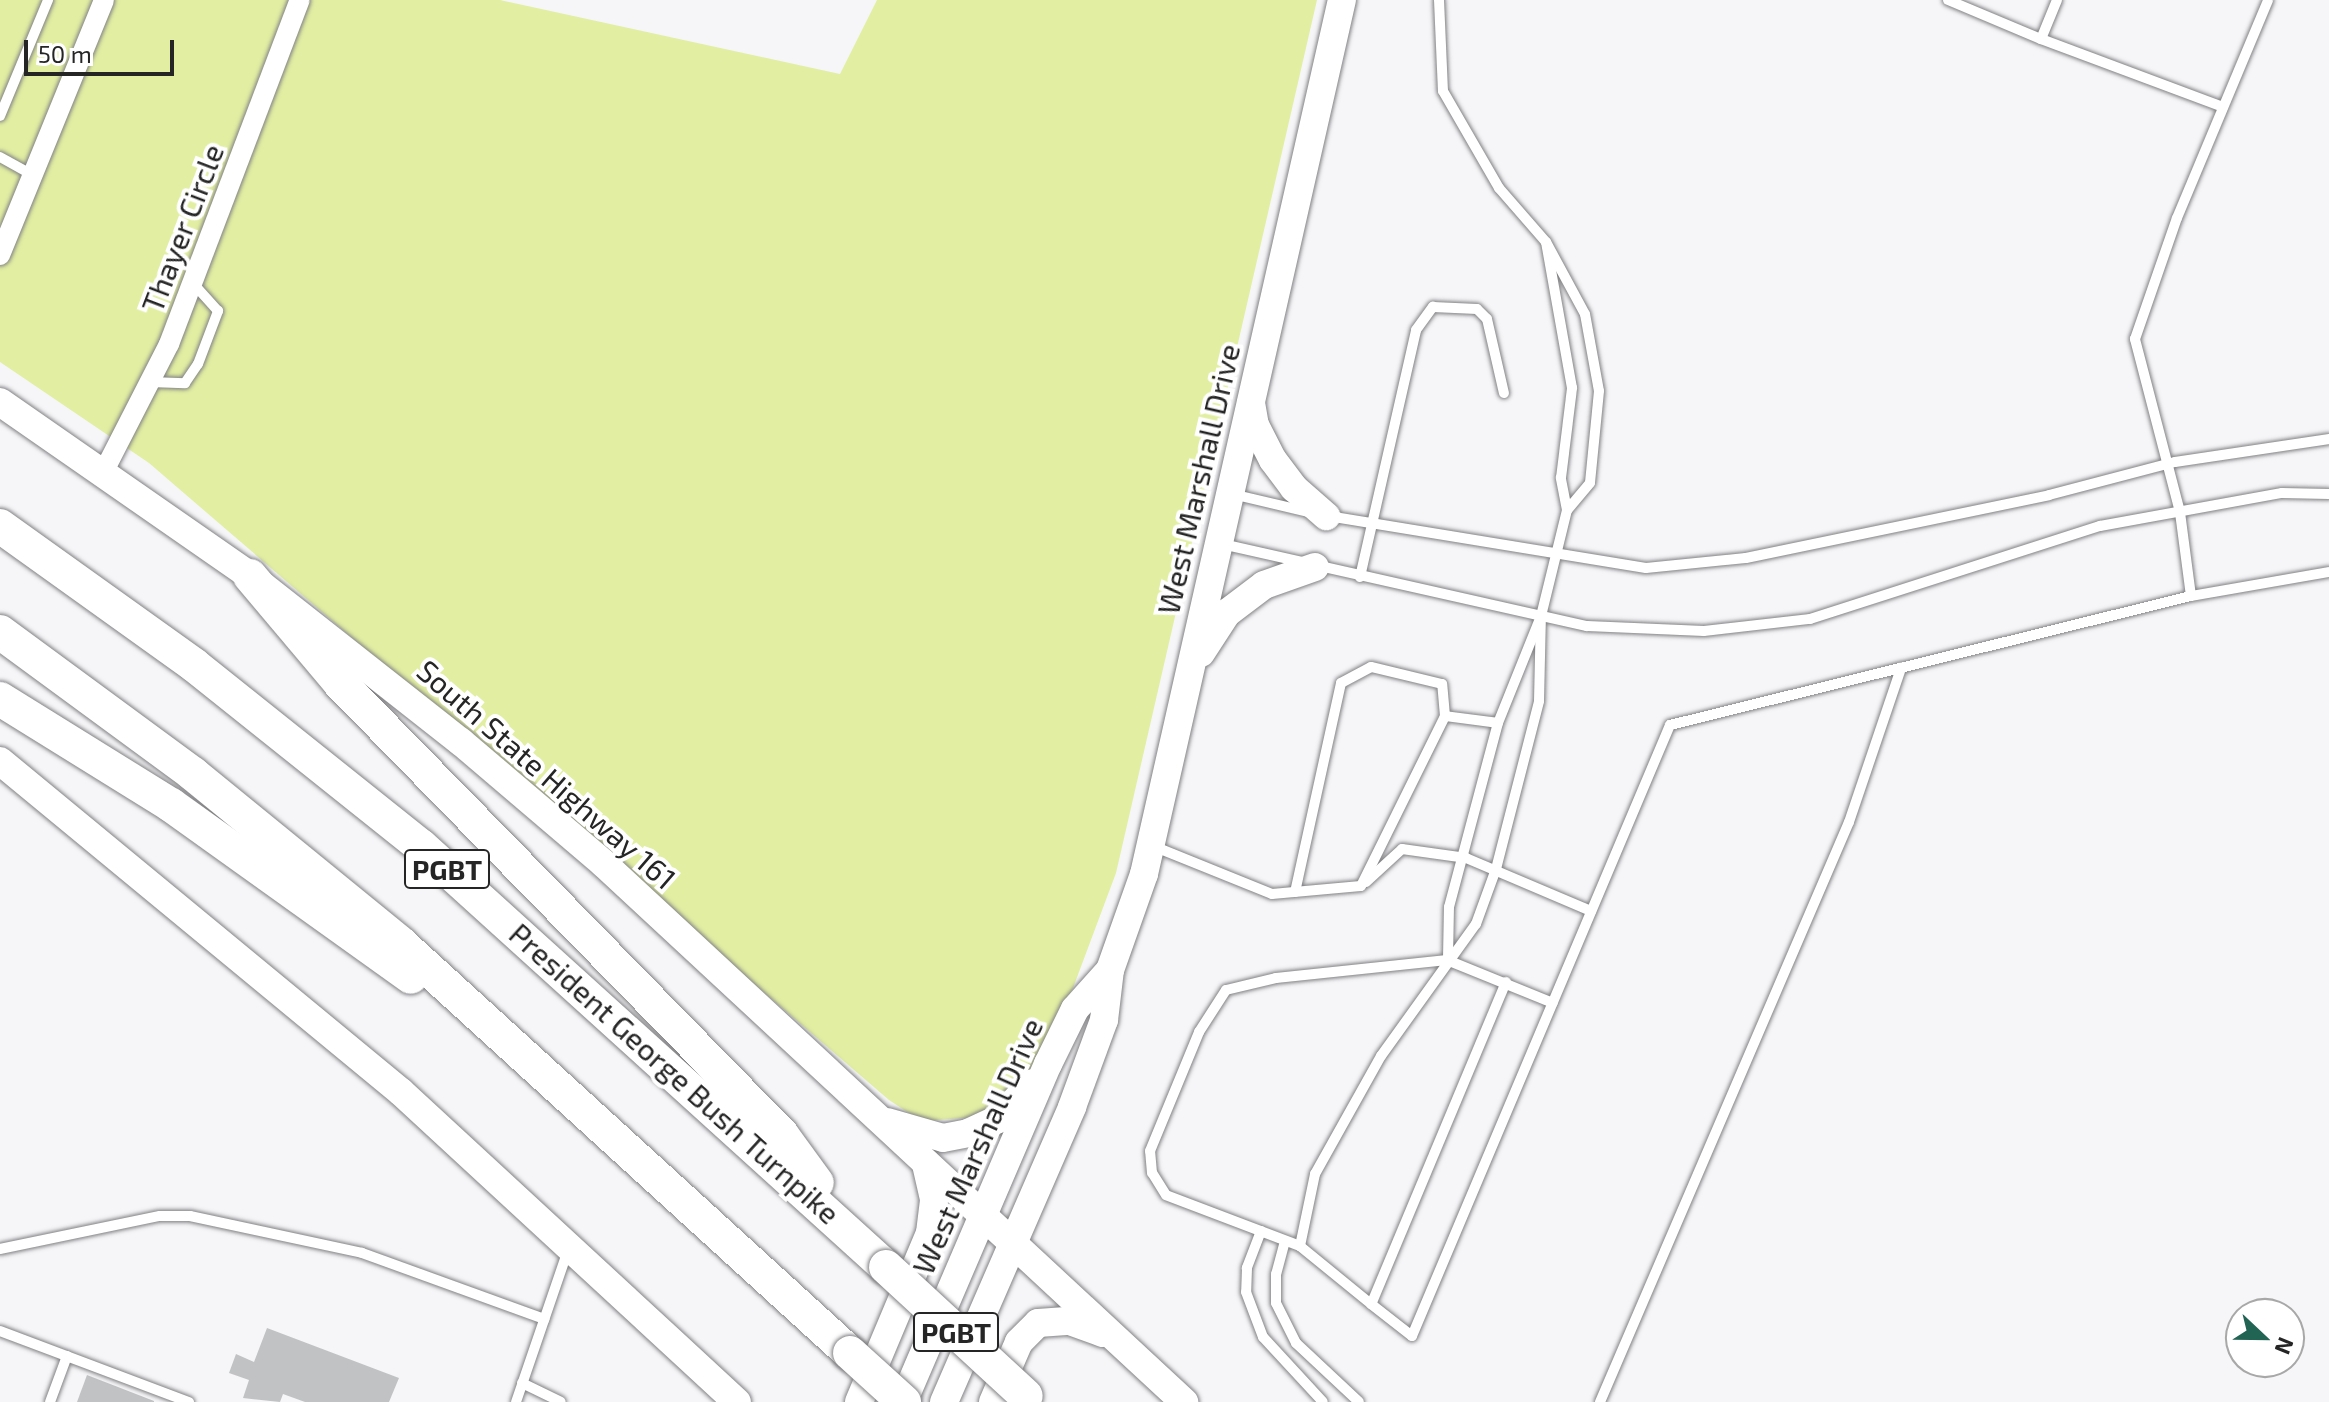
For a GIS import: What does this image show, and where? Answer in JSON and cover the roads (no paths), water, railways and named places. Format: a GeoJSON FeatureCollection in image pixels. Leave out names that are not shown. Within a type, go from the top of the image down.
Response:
{"type":"FeatureCollection","features":[{"type":"Feature","properties":{"kind":"highway","name":"President George Bush Turnpike"},"geometry":{"type":"LineString","coordinates":[[0,526],[194,665],[421,846],[876,1257],[1017,1400]]}},
{"type":"Feature","properties":{"kind":"highway"},"geometry":{"type":"LineString","coordinates":[[250,576],[340,683],[782,1135],[876,1257]]}},
{"type":"Feature","properties":{"kind":"highway","name":"PGBT"},"geometry":{"type":"LineString","coordinates":[[0,632],[287,849],[500,1032],[903,1402]]}},
{"type":"Feature","properties":{"kind":"highway"},"geometry":{"type":"LineString","coordinates":[[0,699],[171,805],[385,960],[500,1032]]}},
{"type":"Feature","properties":{"kind":"main road","name":"West Marshall Drive"},"geometry":{"type":"LineString","coordinates":[[944,1402],[1104,1020],[1110,970],[1151,846],[1342,0]]}},
{"type":"Feature","properties":{"kind":"main road"},"geometry":{"type":"LineString","coordinates":[[1251,400],[1255,425],[1273,460],[1294,488],[1326,516]]}},
{"type":"Feature","properties":{"kind":"main road","name":"South State Highway 161"},"geometry":{"type":"LineString","coordinates":[[0,402],[104,471],[360,660],[603,863],[1115,1337]]}},
{"type":"Feature","properties":{"kind":"main road"},"geometry":{"type":"LineString","coordinates":[[1190,671],[1227,613],[1264,585],[1315,567]]}},
{"type":"Feature","properties":{"kind":"main road"},"geometry":{"type":"LineString","coordinates":[[0,761],[401,1092],[570,1244],[737,1402]]}},
{"type":"Feature","properties":{"kind":"main road","name":"West Marshall Drive"},"geometry":{"type":"LineString","coordinates":[[903,1402],[1048,1064],[1075,1009],[1110,970]]}},
{"type":"Feature","properties":{"kind":"main road"},"geometry":{"type":"LineString","coordinates":[[875,1118],[943,1138],[968,1133],[1020,1100],[1048,1064]]}},
{"type":"Feature","properties":{"kind":"main road"},"geometry":{"type":"LineString","coordinates":[[859,1402],[930,1233],[934,1199],[926,1163]]}},
{"type":"Feature","properties":{"kind":"main road"},"geometry":{"type":"LineString","coordinates":[[1017,1400],[1019,1342],[1038,1323],[1070,1321],[1115,1337],[1184,1402]]}},
{"type":"Feature","properties":{"kind":"street"},"geometry":{"type":"LineString","coordinates":[[0,255],[104,0]]}},
{"type":"Feature","properties":{"kind":"street","name":"Thayer Circle"},"geometry":{"type":"LineString","coordinates":[[104,471],[150,382],[194,284],[300,0]]}},
{"type":"Feature","properties":{"kind":"lane"},"geometry":{"type":"LineString","coordinates":[[0,116],[48,0]]}},
{"type":"Feature","properties":{"kind":"lane"},"geometry":{"type":"LineString","coordinates":[[1439,0],[1443,91],[1499,188],[1546,242],[1585,314],[1599,391],[1590,483],[1567,510]]}},
{"type":"Feature","properties":{"kind":"lane"},"geometry":{"type":"LineString","coordinates":[[1948,0],[2041,39],[2223,107]]}},
{"type":"Feature","properties":{"kind":"lane"},"geometry":{"type":"LineString","coordinates":[[2041,39],[2057,0]]}},
{"type":"Feature","properties":{"kind":"lane"},"geometry":{"type":"LineString","coordinates":[[2191,596],[2180,512],[2135,339],[2223,107],[2268,0]]}},
{"type":"Feature","properties":{"kind":"lane"},"geometry":{"type":"LineString","coordinates":[[0,157],[33,175]]}},
{"type":"Feature","properties":{"kind":"lane"},"geometry":{"type":"LineString","coordinates":[[1447,960],[1449,907],[1466,858],[1498,723],[1541,616],[1567,510],[1561,478],[1572,388],[1546,242]]}},
{"type":"Feature","properties":{"kind":"lane"},"geometry":{"type":"LineString","coordinates":[[150,382],[185,383],[198,364],[218,311],[194,284]]}},
{"type":"Feature","properties":{"kind":"lane"},"geometry":{"type":"LineString","coordinates":[[1360,577],[1416,330],[1433,307],[1477,309],[1487,319],[1504,393]]}},
{"type":"Feature","properties":{"kind":"lane"},"geometry":{"type":"LineString","coordinates":[[1232,494],[1326,516],[1646,568],[1746,558],[2049,495],[2169,464],[2260,445],[2329,439]]}},
{"type":"Feature","properties":{"kind":"lane"},"geometry":{"type":"LineString","coordinates":[[1220,544],[1587,626],[1704,631],[1810,619],[2100,526],[2282,493],[2329,494]]}},
{"type":"Feature","properties":{"kind":"lane"},"geometry":{"type":"LineString","coordinates":[[1553,1003],[1447,960],[1276,978],[1226,990],[1199,1032],[1150,1151],[1152,1173],[1166,1195],[1300,1246],[1412,1336],[1553,1003],[1591,911],[1670,725],[2191,596],[2329,572]]}},
{"type":"Feature","properties":{"kind":"lane"},"geometry":{"type":"LineString","coordinates":[[1300,1246],[1315,1174],[1381,1056],[1447,960],[1476,924],[1496,869],[1539,701],[1541,616]]}},
{"type":"Feature","properties":{"kind":"lane"},"geometry":{"type":"LineString","coordinates":[[1295,892],[1341,683],[1371,667],[1442,684],[1445,716],[1361,886]]}},
{"type":"Feature","properties":{"kind":"lane"},"geometry":{"type":"LineString","coordinates":[[1600,1402],[1849,822],[1901,668]]}},
{"type":"Feature","properties":{"kind":"lane"},"geometry":{"type":"LineString","coordinates":[[1445,716],[1498,723]]}},
{"type":"Feature","properties":{"kind":"lane"},"geometry":{"type":"LineString","coordinates":[[1151,846],[1272,894],[1361,886],[1402,849],[1466,858],[1591,911]]}},
{"type":"Feature","properties":{"kind":"lane"},"geometry":{"type":"LineString","coordinates":[[1371,1304],[1506,982]]}},
{"type":"Feature","properties":{"kind":"lane"},"geometry":{"type":"LineString","coordinates":[[0,1249],[160,1216],[190,1216],[362,1253],[544,1319]]}},
{"type":"Feature","properties":{"kind":"lane"},"geometry":{"type":"LineString","coordinates":[[1261,1231],[1247,1268],[1246,1292],[1263,1337],[1323,1402]]}},
{"type":"Feature","properties":{"kind":"lane"},"geometry":{"type":"LineString","coordinates":[[1285,1241],[1276,1274],[1276,1303],[1296,1343],[1359,1402]]}},
{"type":"Feature","properties":{"kind":"lane"},"geometry":{"type":"LineString","coordinates":[[516,1402],[570,1244]]}},
{"type":"Feature","properties":{"kind":"lane"},"geometry":{"type":"LineString","coordinates":[[0,1331],[189,1402]]}},
{"type":"Feature","properties":{"kind":"lane"},"geometry":{"type":"LineString","coordinates":[[50,1402],[67,1356]]}},
{"type":"Feature","properties":{"kind":"lane"},"geometry":{"type":"LineString","coordinates":[[522,1383],[561,1402]]}}]}
